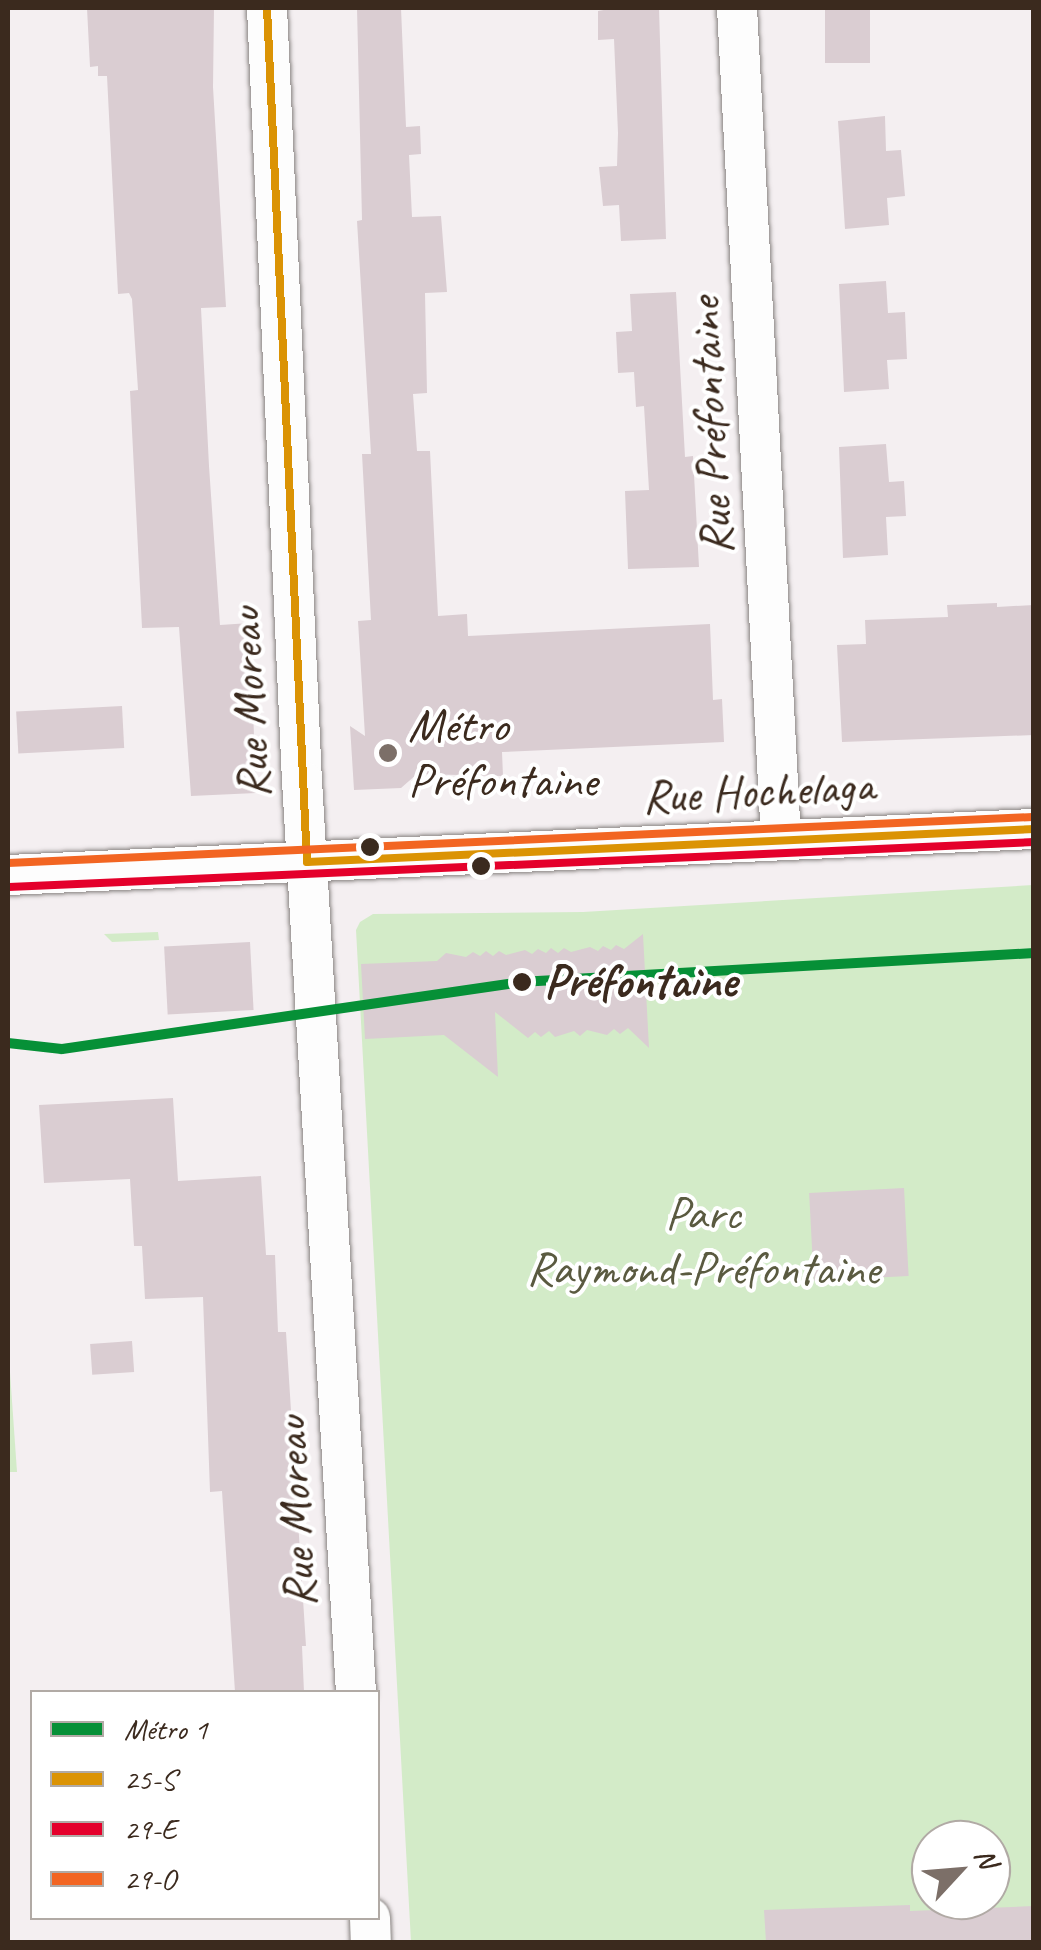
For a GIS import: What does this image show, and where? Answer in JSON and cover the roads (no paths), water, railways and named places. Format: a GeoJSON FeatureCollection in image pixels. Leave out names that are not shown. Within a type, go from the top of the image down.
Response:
{"type":"FeatureCollection","features":[{"type":"Feature","properties":{"kind":"street","name":"Rue Moreau"},"geometry":{"type":"LineString","coordinates":[[266,8],[307,862],[356,1690]]}},
{"type":"Feature","properties":{"kind":"street","name":"Rue Préfontaine"},"geometry":{"type":"LineString","coordinates":[[737,8],[781,840]]}},
{"type":"Feature","properties":{"kind":"street","name":"Rue Hochelaga"},"geometry":{"type":"LineString","coordinates":[[8,874],[1034,829]]}},
{"type":"Feature","properties":{"kind":"metro line","name":"1"},"geometry":{"type":"LineString","coordinates":[[8,1043],[62,1049],[520,982],[1034,953]]}},
{"type":"Feature","properties":{"kind":"place","name":"Métro Préfontaine"},"geometry":{"type":"Point","coordinates":[388,753]}},
{"type":"Feature","properties":{"kind":"place","name":"Préfontaine"},"geometry":{"type":"Point","coordinates":[522,982]}},
{"type":"Feature","properties":{"kind":"park label","name":"Parc Raymond-Préfontaine"},"geometry":{"type":"Point","coordinates":[703,1240]}}]}
